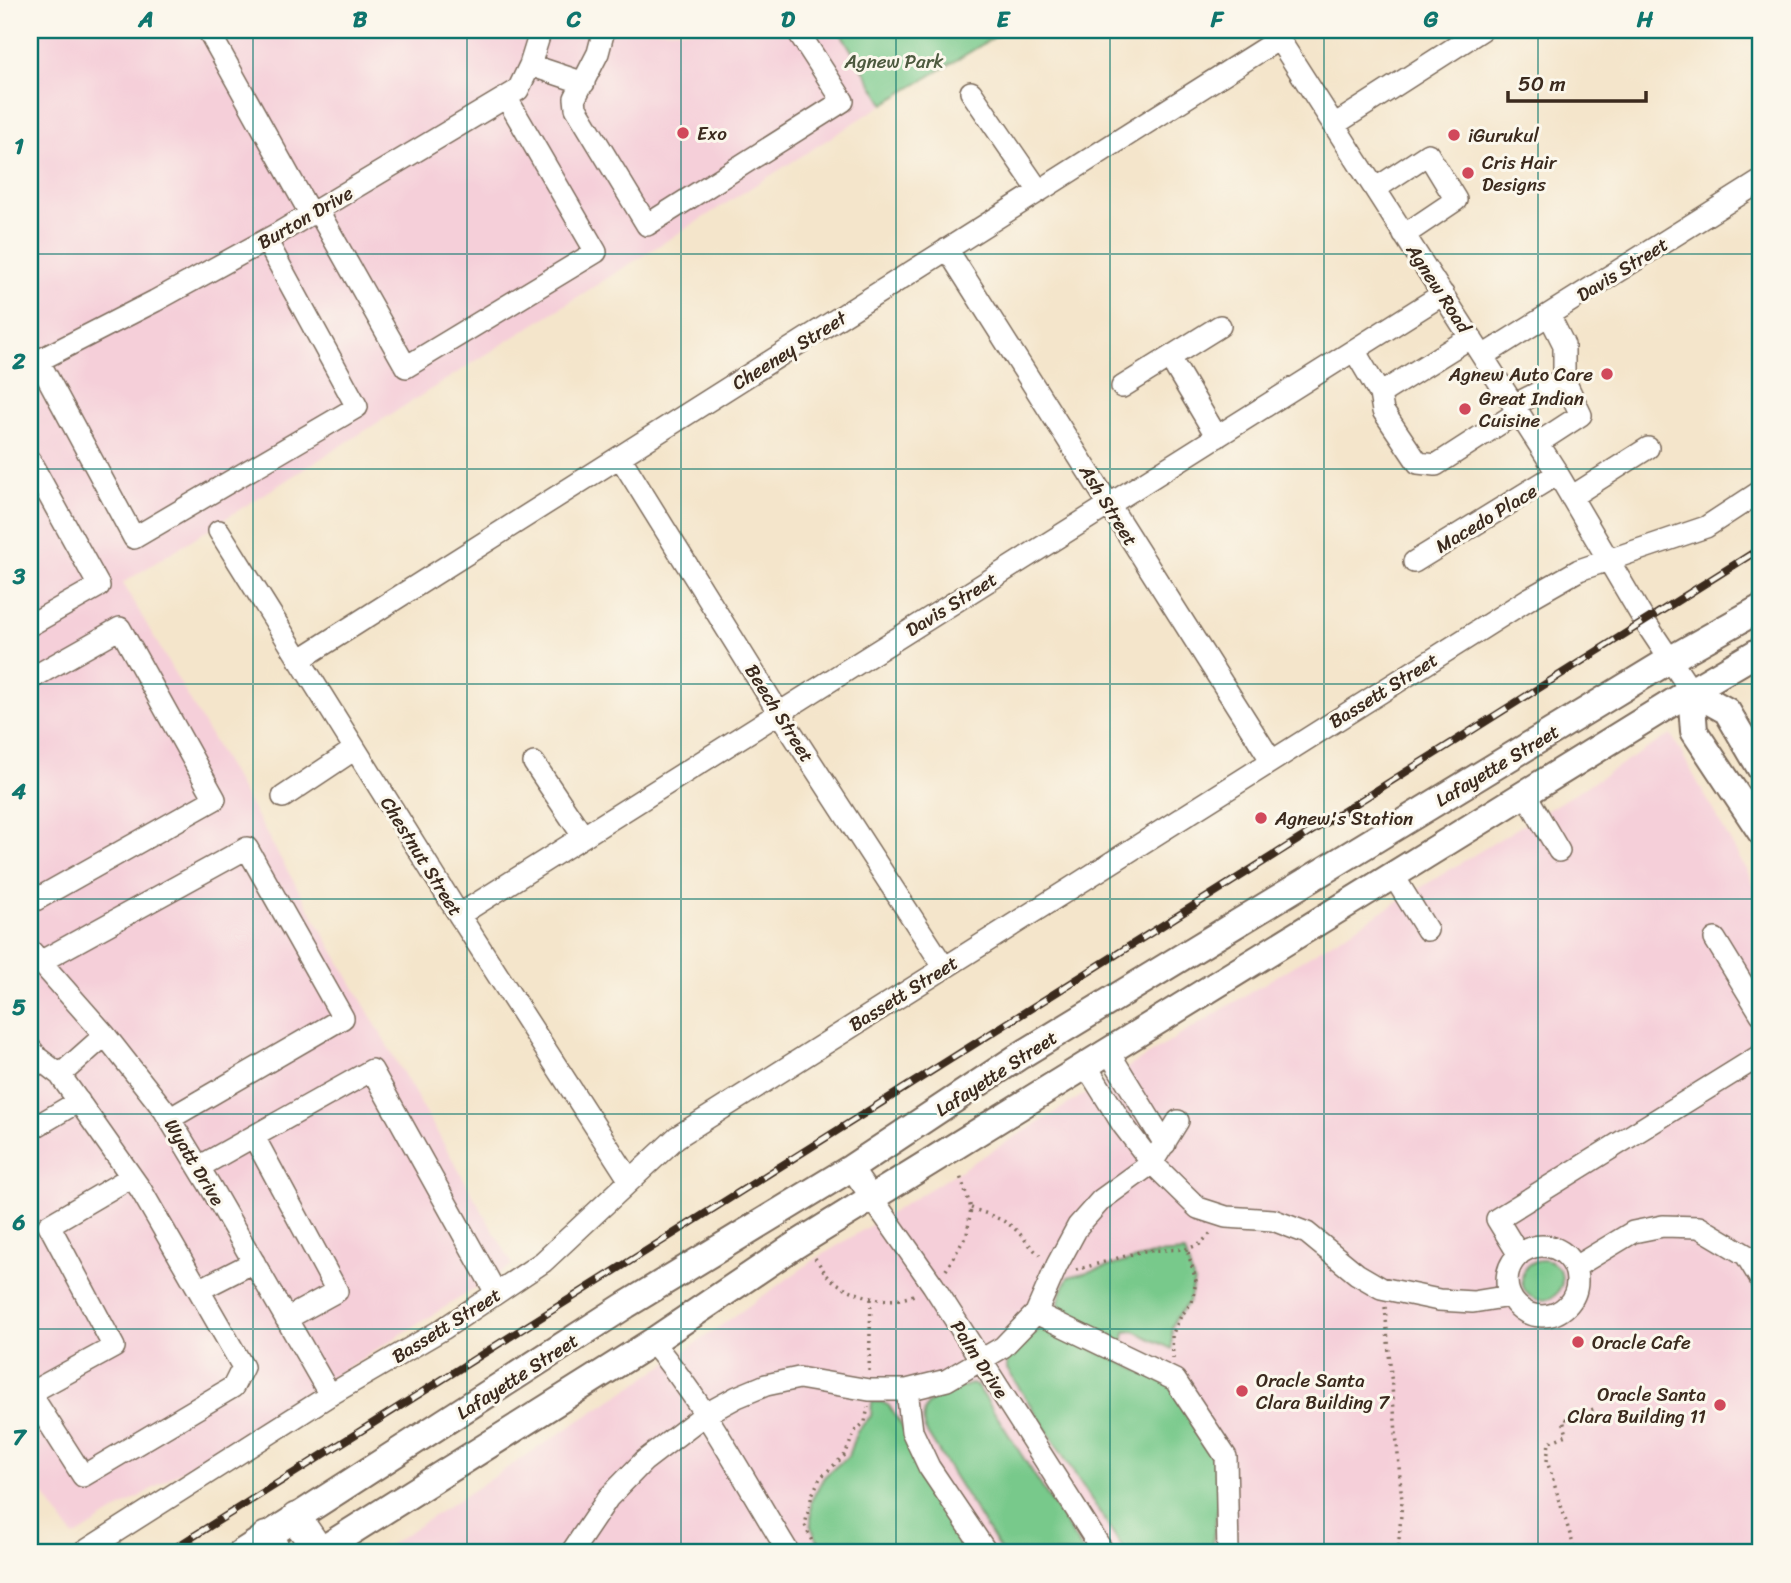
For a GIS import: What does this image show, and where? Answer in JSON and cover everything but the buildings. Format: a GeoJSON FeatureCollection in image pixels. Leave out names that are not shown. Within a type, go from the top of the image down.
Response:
{"type":"FeatureCollection","features":[{"type":"Feature","properties":{"kind":"highway"},"geometry":{"type":"LineString","coordinates":[[296,1518],[319,1553]]}},
{"type":"Feature","properties":{"kind":"main road","name":"Lafayette Street"},"geometry":{"type":"LineString","coordinates":[[241,1553],[272,1545],[296,1518],[626,1305],[851,1168],[1018,1057],[1671,659],[1761,608]]}},
{"type":"Feature","properties":{"kind":"main road","name":"Lafayette Street"},"geometry":{"type":"LineString","coordinates":[[319,1553],[652,1342],[794,1246],[1761,650]]}},
{"type":"Feature","properties":{"kind":"main road","name":"Agnew Road"},"geometry":{"type":"LineString","coordinates":[[1691,691],[1727,711],[1761,769]]}},
{"type":"Feature","properties":{"kind":"main road","name":"Agnew Road"},"geometry":{"type":"LineString","coordinates":[[1691,691],[1694,731],[1761,832]]}},
{"type":"Feature","properties":{"kind":"street"},"geometry":{"type":"LineString","coordinates":[[208,30],[406,367],[596,252],[506,97]]}},
{"type":"Feature","properties":{"kind":"street","name":"Burton Drive"},"geometry":{"type":"LineString","coordinates":[[34,363],[155,301],[315,213],[518,90],[530,65],[541,30]]}},
{"type":"Feature","properties":{"kind":"street"},"geometry":{"type":"LineString","coordinates":[[604,30],[598,53],[575,98],[576,108],[647,225],[843,101],[797,30]]}},
{"type":"Feature","properties":{"kind":"street"},"geometry":{"type":"LineString","coordinates":[[1334,125],[1482,30]]}},
{"type":"Feature","properties":{"kind":"street","name":"Agnew Road"},"geometry":{"type":"LineString","coordinates":[[1276,34],[1516,408],[1645,622],[1691,691]]}},
{"type":"Feature","properties":{"kind":"street","name":"Cheeney Street"},"geometry":{"type":"LineString","coordinates":[[299,660],[947,250],[1276,34]]}},
{"type":"Feature","properties":{"kind":"street"},"geometry":{"type":"LineString","coordinates":[[530,65],[584,83]]}},
{"type":"Feature","properties":{"kind":"street"},"geometry":{"type":"LineString","coordinates":[[971,92],[1039,191]]}},
{"type":"Feature","properties":{"kind":"street"},"geometry":{"type":"LineString","coordinates":[[1375,189],[1427,154],[1456,200],[1404,235]]}},
{"type":"Feature","properties":{"kind":"street","name":"Davis Street"},"geometry":{"type":"LineString","coordinates":[[1483,356],[1761,181]]}},
{"type":"Feature","properties":{"kind":"street"},"geometry":{"type":"LineString","coordinates":[[34,363],[134,538],[357,407],[266,240]]}},
{"type":"Feature","properties":{"kind":"street","name":"Ash Street"},"geometry":{"type":"LineString","coordinates":[[947,250],[1271,760]]}},
{"type":"Feature","properties":{"kind":"street","name":"Davis Street"},"geometry":{"type":"LineString","coordinates":[[459,915],[1443,294]]}},
{"type":"Feature","properties":{"kind":"street"},"geometry":{"type":"LineString","coordinates":[[1538,443],[1581,415],[1564,379],[1564,345],[1549,315]]}},
{"type":"Feature","properties":{"kind":"street"},"geometry":{"type":"LineString","coordinates":[[1122,387],[1220,326]]}},
{"type":"Feature","properties":{"kind":"street"},"geometry":{"type":"LineString","coordinates":[[1380,394],[1471,337]]}},
{"type":"Feature","properties":{"kind":"street"},"geometry":{"type":"LineString","coordinates":[[1354,350],[1380,394],[1384,411],[1418,463],[1426,466],[1436,465],[1516,408],[1564,379]]}},
{"type":"Feature","properties":{"kind":"street"},"geometry":{"type":"LineString","coordinates":[[1170,358],[1217,437]]}},
{"type":"Feature","properties":{"kind":"street"},"geometry":{"type":"LineString","coordinates":[[1571,497],[1648,448]]}},
{"type":"Feature","properties":{"kind":"street","name":"Beech Street"},"geometry":{"type":"LineString","coordinates":[[620,457],[779,713],[944,967]]}},
{"type":"Feature","properties":{"kind":"street"},"geometry":{"type":"LineString","coordinates":[[30,461],[99,586],[30,625]]}},
{"type":"Feature","properties":{"kind":"street","name":"Macedo Place"},"geometry":{"type":"LineString","coordinates":[[1414,562],[1557,474]]}},
{"type":"Feature","properties":{"kind":"street","name":"Bassett Street"},"geometry":{"type":"LineString","coordinates":[[82,1553],[330,1395],[443,1329],[543,1262],[677,1137],[1271,760],[1579,570],[1706,527],[1761,491]]}},
{"type":"Feature","properties":{"kind":"street","name":"Chestnut Street"},"geometry":{"type":"LineString","coordinates":[[219,531],[459,915],[629,1179]]}},
{"type":"Feature","properties":{"kind":"street"},"geometry":{"type":"LineString","coordinates":[[30,679],[120,628],[215,799],[30,903]]}},
{"type":"Feature","properties":{"kind":"street"},"geometry":{"type":"LineString","coordinates":[[283,797],[355,749]]}},
{"type":"Feature","properties":{"kind":"street"},"geometry":{"type":"LineString","coordinates":[[534,763],[583,836]]}},
{"type":"Feature","properties":{"kind":"street"},"geometry":{"type":"LineString","coordinates":[[1525,793],[1559,851]]}},
{"type":"Feature","properties":{"kind":"street"},"geometry":{"type":"LineString","coordinates":[[35,956],[247,848],[343,1018],[169,1119]]}},
{"type":"Feature","properties":{"kind":"street"},"geometry":{"type":"LineString","coordinates":[[1393,875],[1427,930]]}},
{"type":"Feature","properties":{"kind":"street"},"geometry":{"type":"LineString","coordinates":[[1715,939],[1761,1014]]}},
{"type":"Feature","properties":{"kind":"street","name":"Wyatt Drive"},"geometry":{"type":"LineString","coordinates":[[35,956],[105,1035],[169,1119],[330,1395]]}},
{"type":"Feature","properties":{"kind":"street"},"geometry":{"type":"LineString","coordinates":[[60,1075],[105,1035]]}},
{"type":"Feature","properties":{"kind":"street"},"geometry":{"type":"LineString","coordinates":[[1519,1255],[1497,1219],[1761,1055]]}},
{"type":"Feature","properties":{"kind":"street"},"geometry":{"type":"LineString","coordinates":[[32,1056],[60,1075],[131,1177],[243,1367],[233,1388],[83,1476],[30,1393],[114,1347],[49,1225],[131,1177]]}},
{"type":"Feature","properties":{"kind":"street"},"geometry":{"type":"LineString","coordinates":[[1097,1057],[1165,1144]]}},
{"type":"Feature","properties":{"kind":"street"},"geometry":{"type":"LineString","coordinates":[[1097,1057],[1123,1125],[1153,1163],[1198,1208],[1226,1217],[1273,1220],[1307,1233],[1357,1274],[1381,1288],[1439,1300],[1473,1302],[1510,1296]]}},
{"type":"Feature","properties":{"kind":"street"},"geometry":{"type":"LineString","coordinates":[[199,1167],[372,1070],[496,1293]]}},
{"type":"Feature","properties":{"kind":"street"},"geometry":{"type":"LineString","coordinates":[[30,1130],[79,1101]]}},
{"type":"Feature","properties":{"kind":"street"},"geometry":{"type":"LineString","coordinates":[[571,1553],[608,1498],[643,1461],[704,1415],[737,1397],[766,1385],[799,1378],[869,1390],[907,1390],[947,1380],[1003,1347],[1036,1313],[1078,1226],[1094,1209],[1153,1163],[1178,1121]]}},
{"type":"Feature","properties":{"kind":"street"},"geometry":{"type":"LineString","coordinates":[[254,1137],[337,1291],[286,1319]]}},
{"type":"Feature","properties":{"kind":"street","name":"Palm Drive"},"geometry":{"type":"LineString","coordinates":[[851,1168],[981,1360],[1104,1553]]}},
{"type":"Feature","properties":{"kind":"street"},"geometry":{"type":"LineString","coordinates":[[1575,1267],[1633,1232],[1663,1226],[1699,1227],[1746,1255],[1761,1280]]}},
{"type":"Feature","properties":{"kind":"street"},"geometry":{"type":"LineString","coordinates":[[1550,1246],[1569,1257],[1575,1267],[1577,1289],[1566,1307],[1557,1314],[1535,1316],[1525,1312],[1510,1296],[1508,1274],[1511,1263],[1528,1248],[1550,1246]]}},
{"type":"Feature","properties":{"kind":"street"},"geometry":{"type":"LineString","coordinates":[[199,1290],[254,1262]]}},
{"type":"Feature","properties":{"kind":"street"},"geometry":{"type":"LineString","coordinates":[[1036,1313],[1175,1380],[1226,1457],[1228,1553]]}},
{"type":"Feature","properties":{"kind":"street"},"geometry":{"type":"LineString","coordinates":[[652,1342],[669,1362],[704,1415],[789,1553]]}},
{"type":"Feature","properties":{"kind":"street"},"geometry":{"type":"LineString","coordinates":[[907,1390],[912,1431],[929,1467],[987,1553]]}},
{"type":"Feature","properties":{"kind":"path"},"geometry":{"type":"LineString","coordinates":[[926,30],[946,37],[969,34],[976,30]]}},
{"type":"Feature","properties":{"kind":"path"},"geometry":{"type":"LineString","coordinates":[[971,1208],[1002,1220],[1046,1260],[1069,1270],[1082,1270],[1143,1251],[1187,1249],[1200,1244],[1226,1217]]}},
{"type":"Feature","properties":{"kind":"path"},"geometry":{"type":"LineString","coordinates":[[1175,1380],[1172,1335],[1181,1316],[1192,1302],[1196,1281],[1187,1249]]}},
{"type":"Feature","properties":{"kind":"path"},"geometry":{"type":"LineString","coordinates":[[1381,1288],[1386,1316],[1402,1501],[1398,1553]]}},
{"type":"Feature","properties":{"kind":"path"},"geometry":{"type":"LineString","coordinates":[[817,1553],[805,1525],[812,1495],[820,1478],[845,1455],[855,1431],[865,1422],[869,1390],[871,1299]]}},
{"type":"Feature","properties":{"kind":"path"},"geometry":{"type":"LineString","coordinates":[[1579,1553],[1574,1547],[1548,1461],[1549,1442],[1567,1434],[1563,1420],[1594,1409]]}},
{"type":"Feature","properties":{"kind":"path"},"geometry":{"type":"LineString","coordinates":[[1565,1553],[1574,1547]]}},
{"type":"Feature","properties":{"kind":"shaded area"},"geometry":{"type":"Polygon","coordinates":[[[30,30],[839,30],[884,104],[123,583],[513,1265],[74,1537],[30,1475],[30,30]]]}},
{"type":"Feature","properties":{"kind":"shaded area"},"geometry":{"type":"Polygon","coordinates":[[[1671,734],[1761,897],[1761,1553],[377,1553],[669,1362],[814,1260],[1671,734]]]}},
{"type":"Feature","properties":{"kind":"green space","name":"Agnew Park"},"geometry":{"type":"Polygon","coordinates":[[[839,30],[1006,30],[884,104],[839,30]]]}},
{"type":"Feature","properties":{"kind":"green space"},"geometry":{"type":"Polygon","coordinates":[[[1185,1252],[1194,1282],[1189,1302],[1172,1327],[1172,1349],[1134,1331],[1125,1332],[1123,1345],[1063,1317],[1060,1312],[1061,1292],[1068,1277],[1156,1254],[1185,1252]]]}},
{"type":"Feature","properties":{"kind":"green space"},"geometry":{"type":"Polygon","coordinates":[[[1542,1260],[1550,1261],[1556,1266],[1561,1272],[1561,1288],[1556,1294],[1550,1299],[1542,1300],[1534,1299],[1528,1294],[1523,1288],[1522,1280],[1523,1272],[1528,1266],[1534,1261],[1542,1260]]]}},
{"type":"Feature","properties":{"kind":"green space"},"geometry":{"type":"Polygon","coordinates":[[[1043,1326],[1170,1385],[1217,1455],[1219,1497],[1211,1553],[1126,1553],[1007,1369],[1007,1359],[1043,1326]]]}},
{"type":"Feature","properties":{"kind":"green space"},"geometry":{"type":"Polygon","coordinates":[[[972,1384],[977,1386],[986,1399],[1084,1553],[1002,1553],[924,1428],[926,1408],[930,1402],[944,1393],[972,1384]]]}},
{"type":"Feature","properties":{"kind":"green space"},"geometry":{"type":"Polygon","coordinates":[[[872,1402],[882,1402],[889,1406],[981,1550],[976,1553],[824,1553],[811,1527],[811,1501],[824,1477],[848,1456],[857,1431],[871,1416],[872,1402]]]}},
{"type":"Feature","properties":{"kind":"railway"},"geometry":{"type":"LineString","coordinates":[[167,1553],[1761,548]]}},
{"type":"Feature","properties":{"kind":"place","name":"Exo"},"geometry":{"type":"Point","coordinates":[683,133]}},
{"type":"Feature","properties":{"kind":"place","name":"iGurukul"},"geometry":{"type":"Point","coordinates":[1454,135]}},
{"type":"Feature","properties":{"kind":"place","name":"Cris Hair Designs"},"geometry":{"type":"Point","coordinates":[1468,173]}},
{"type":"Feature","properties":{"kind":"place","name":"Agnew Auto Care"},"geometry":{"type":"Point","coordinates":[1607,374]}},
{"type":"Feature","properties":{"kind":"place","name":"Great Indian Cuisine"},"geometry":{"type":"Point","coordinates":[1465,409]}},
{"type":"Feature","properties":{"kind":"place","name":"Agnew's Station"},"geometry":{"type":"Point","coordinates":[1261,818]}},
{"type":"Feature","properties":{"kind":"place","name":"Oracle Cafe"},"geometry":{"type":"Point","coordinates":[1578,1342]}},
{"type":"Feature","properties":{"kind":"place","name":"Oracle Santa Clara Building 7"},"geometry":{"type":"Point","coordinates":[1242,1391]}},
{"type":"Feature","properties":{"kind":"place","name":"Oracle Santa Clara Building 11"},"geometry":{"type":"Point","coordinates":[1720,1405]}}]}
